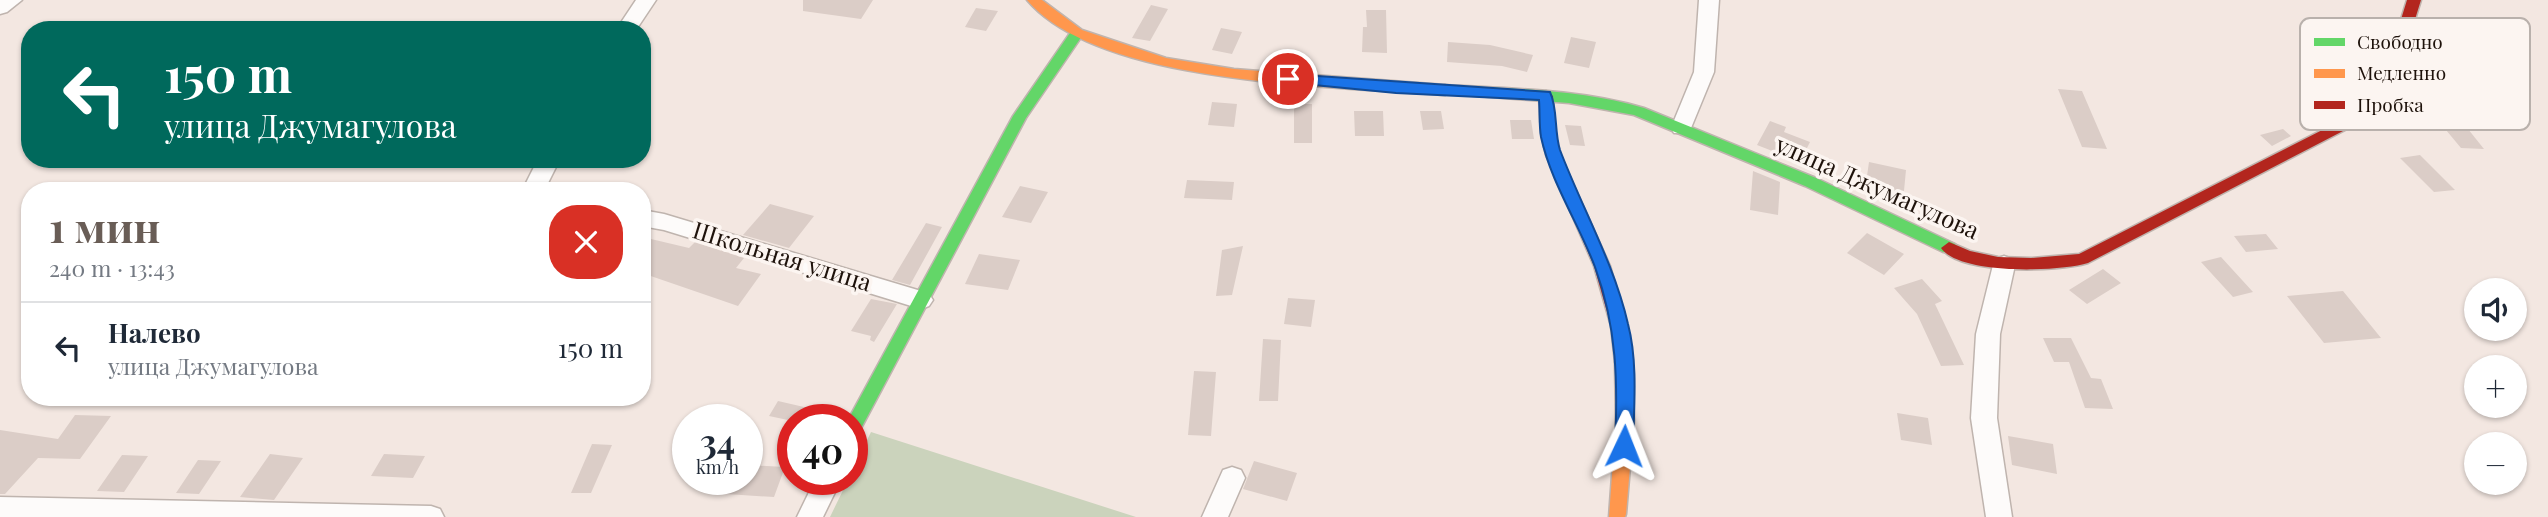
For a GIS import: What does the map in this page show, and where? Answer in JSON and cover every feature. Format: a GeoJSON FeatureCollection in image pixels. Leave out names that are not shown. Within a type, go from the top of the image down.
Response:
{"type":"FeatureCollection","features":[{"type":"Feature","properties":{"kind":"street"},"geometry":{"type":"LineString","coordinates":[[0,8],[12,0]]}},
{"type":"Feature","properties":{"kind":"street"},"geometry":{"type":"LineString","coordinates":[[631,21],[646,0]]}},
{"type":"Feature","properties":{"kind":"street","name":"улица Джумагулова"},"geometry":{"type":"LineString","coordinates":[[1034,0],[1077,33],[1164,62],[1234,74],[1396,88],[1545,96],[1612,105],[1681,128],[1883,213],[1958,252],[2004,265],[2038,265],[2081,259],[2333,130]]}},
{"type":"Feature","properties":{"kind":"street"},"geometry":{"type":"LineString","coordinates":[[1681,128],[1704,72],[1709,0]]}},
{"type":"Feature","properties":{"kind":"street","name":"улица Джумагулова"},"geometry":{"type":"LineString","coordinates":[[2409,18],[2414,0]]}},
{"type":"Feature","properties":{"kind":"street"},"geometry":{"type":"LineString","coordinates":[[865,404],[1020,116],[1077,33]]}},
{"type":"Feature","properties":{"kind":"street"},"geometry":{"type":"LineString","coordinates":[[1545,96],[1549,138],[1571,198],[1602,266],[1621,326],[1626,394],[1623,473],[1617,514]]}},
{"type":"Feature","properties":{"kind":"street","name":"Школьная улица"},"geometry":{"type":"LineString","coordinates":[[651,220],[920,300]]}},
{"type":"Feature","properties":{"kind":"street"},"geometry":{"type":"LineString","coordinates":[[1999,517],[1983,418],[1989,334],[2004,265]]}},
{"type":"Feature","properties":{"kind":"street"},"geometry":{"type":"LineString","coordinates":[[1215,517],[1232,478]]}},
{"type":"Feature","properties":{"kind":"street"},"geometry":{"type":"LineString","coordinates":[[810,517],[821,495]]}},
{"type":"Feature","properties":{"kind":"street"},"geometry":{"type":"LineString","coordinates":[[0,508],[430,517]]}},
{"type":"Feature","properties":{"kind":"green space"},"geometry":{"type":"Polygon","coordinates":[[[871,432],[1136,517],[830,517],[841,495],[868,495],[868,438],[871,432]]]}},
{"type":"Feature","properties":{"kind":"building"},"geometry":{"type":"Polygon","coordinates":[[[803,0],[873,0],[861,19],[803,11],[803,0]]]}},
{"type":"Feature","properties":{"kind":"building"},"geometry":{"type":"Polygon","coordinates":[[[1151,5],[1168,9],[1150,41],[1132,38],[1151,5]]]}},
{"type":"Feature","properties":{"kind":"building"},"geometry":{"type":"Polygon","coordinates":[[[976,8],[998,11],[986,31],[965,27],[976,8]]]}},
{"type":"Feature","properties":{"kind":"building"},"geometry":{"type":"Polygon","coordinates":[[[1366,10],[1386,10],[1387,53],[1362,52],[1363,27],[1367,27],[1366,10]]]}},
{"type":"Feature","properties":{"kind":"building"},"geometry":{"type":"Polygon","coordinates":[[[1221,28],[1242,32],[1232,54],[1212,50],[1221,28]]]}},
{"type":"Feature","properties":{"kind":"building"},"geometry":{"type":"Polygon","coordinates":[[[1571,37],[1596,42],[1589,68],[1564,63],[1571,37]]]}},
{"type":"Feature","properties":{"kind":"building"},"geometry":{"type":"Polygon","coordinates":[[[1448,42],[1490,45],[1533,55],[1527,72],[1502,66],[1447,62],[1448,42]]]}},
{"type":"Feature","properties":{"kind":"building"},"geometry":{"type":"Polygon","coordinates":[[[2058,89],[2082,91],[2107,149],[2082,147],[2058,89]]]}},
{"type":"Feature","properties":{"kind":"building"},"geometry":{"type":"Polygon","coordinates":[[[1212,102],[1237,104],[1234,127],[1208,125],[1212,102]]]}},
{"type":"Feature","properties":{"kind":"building"},"geometry":{"type":"Polygon","coordinates":[[[1294,104],[1312,104],[1312,143],[1294,143],[1294,104]]]}},
{"type":"Feature","properties":{"kind":"building"},"geometry":{"type":"Polygon","coordinates":[[[1354,111],[1383,111],[1384,136],[1355,136],[1354,111]]]}},
{"type":"Feature","properties":{"kind":"building"},"geometry":{"type":"Polygon","coordinates":[[[1420,111],[1441,111],[1444,129],[1423,130],[1420,111]]]}},
{"type":"Feature","properties":{"kind":"building"},"geometry":{"type":"Polygon","coordinates":[[[1510,120],[1531,120],[1534,139],[1512,139],[1510,120]]]}},
{"type":"Feature","properties":{"kind":"building"},"geometry":{"type":"Polygon","coordinates":[[[1770,121],[1786,127],[1784,132],[1810,142],[1800,162],[1757,145],[1770,121]]]}},
{"type":"Feature","properties":{"kind":"building"},"geometry":{"type":"Polygon","coordinates":[[[1565,125],[1581,126],[1585,146],[1570,145],[1565,125]]]}},
{"type":"Feature","properties":{"kind":"building"},"geometry":{"type":"Polygon","coordinates":[[[2283,129],[2291,136],[2272,146],[2260,135],[2283,129]]]}},
{"type":"Feature","properties":{"kind":"building"},"geometry":{"type":"Polygon","coordinates":[[[2446,130],[2469,130],[2484,149],[2461,148],[2446,130]]]}},
{"type":"Feature","properties":{"kind":"building"},"geometry":{"type":"Polygon","coordinates":[[[2420,155],[2455,190],[2434,192],[2400,158],[2420,155]]]}},
{"type":"Feature","properties":{"kind":"building"},"geometry":{"type":"Polygon","coordinates":[[[1869,162],[1906,170],[1903,201],[1865,190],[1869,162]]]}},
{"type":"Feature","properties":{"kind":"building"},"geometry":{"type":"Polygon","coordinates":[[[1753,171],[1780,182],[1778,215],[1750,210],[1753,171]]]}},
{"type":"Feature","properties":{"kind":"building"},"geometry":{"type":"Polygon","coordinates":[[[1187,180],[1234,182],[1232,200],[1184,198],[1187,180]]]}},
{"type":"Feature","properties":{"kind":"building"},"geometry":{"type":"Polygon","coordinates":[[[1020,186],[1048,192],[1031,223],[1002,217],[1020,186]]]}},
{"type":"Feature","properties":{"kind":"building"},"geometry":{"type":"Polygon","coordinates":[[[770,204],[814,216],[789,248],[743,235],[770,204]]]}},
{"type":"Feature","properties":{"kind":"building"},"geometry":{"type":"Polygon","coordinates":[[[926,223],[942,227],[910,285],[892,280],[926,223]]]}},
{"type":"Feature","properties":{"kind":"building"},"geometry":{"type":"Polygon","coordinates":[[[1867,233],[1904,254],[1884,275],[1847,253],[1867,233]]]}},
{"type":"Feature","properties":{"kind":"building"},"geometry":{"type":"Polygon","coordinates":[[[2266,234],[2278,249],[2246,252],[2234,236],[2266,234]]]}},
{"type":"Feature","properties":{"kind":"building"},"geometry":{"type":"Polygon","coordinates":[[[651,239],[689,248],[695,242],[744,258],[736,268],[761,274],[738,306],[651,276],[651,239]]]}},
{"type":"Feature","properties":{"kind":"building"},"geometry":{"type":"Polygon","coordinates":[[[1243,246],[1232,295],[1216,296],[1222,250],[1243,246]]]}},
{"type":"Feature","properties":{"kind":"building"},"geometry":{"type":"Polygon","coordinates":[[[979,254],[1020,260],[1008,290],[965,284],[979,254]]]}},
{"type":"Feature","properties":{"kind":"building"},"geometry":{"type":"Polygon","coordinates":[[[2221,257],[2253,292],[2233,297],[2201,262],[2221,257]]]}},
{"type":"Feature","properties":{"kind":"building"},"geometry":{"type":"Polygon","coordinates":[[[2103,269],[2121,283],[2087,304],[2069,290],[2103,269]]]}},
{"type":"Feature","properties":{"kind":"building"},"geometry":{"type":"Polygon","coordinates":[[[1922,279],[1942,301],[1935,304],[1964,365],[1941,366],[1917,314],[1894,288],[1922,279]]]}},
{"type":"Feature","properties":{"kind":"building"},"geometry":{"type":"Polygon","coordinates":[[[2343,291],[2381,338],[2324,343],[2287,296],[2343,291]]]}},
{"type":"Feature","properties":{"kind":"building"},"geometry":{"type":"Polygon","coordinates":[[[1288,298],[1315,300],[1311,327],[1284,324],[1288,298]]]}},
{"type":"Feature","properties":{"kind":"building"},"geometry":{"type":"Polygon","coordinates":[[[871,299],[897,304],[874,342],[870,340],[871,336],[851,331],[871,299]]]}},
{"type":"Feature","properties":{"kind":"building"},"geometry":{"type":"Polygon","coordinates":[[[2043,338],[2071,338],[2091,378],[2101,379],[2113,409],[2085,408],[2069,362],[2054,362],[2043,338]]]}},
{"type":"Feature","properties":{"kind":"building"},"geometry":{"type":"Polygon","coordinates":[[[1263,339],[1281,340],[1278,401],[1259,401],[1263,339]]]}},
{"type":"Feature","properties":{"kind":"building"},"geometry":{"type":"Polygon","coordinates":[[[1194,371],[1216,372],[1211,436],[1188,435],[1194,371]]]}},
{"type":"Feature","properties":{"kind":"building"},"geometry":{"type":"Polygon","coordinates":[[[778,401],[791,404],[777,404],[777,418],[769,416],[778,401]]]}},
{"type":"Feature","properties":{"kind":"building"},"geometry":{"type":"Polygon","coordinates":[[[1897,413],[1928,418],[1932,445],[1901,440],[1897,413]]]}},
{"type":"Feature","properties":{"kind":"building"},"geometry":{"type":"Polygon","coordinates":[[[75,415],[111,416],[80,459],[38,458],[5,494],[0,494],[0,430],[58,439],[75,415]]]}},
{"type":"Feature","properties":{"kind":"building"},"geometry":{"type":"Polygon","coordinates":[[[2008,436],[2053,444],[2057,474],[2012,465],[2008,436]]]}},
{"type":"Feature","properties":{"kind":"building"},"geometry":{"type":"Polygon","coordinates":[[[592,444],[612,445],[591,493],[571,493],[592,444]]]}},
{"type":"Feature","properties":{"kind":"building"},"geometry":{"type":"Polygon","coordinates":[[[270,454],[303,458],[274,500],[240,497],[270,454]]]}},
{"type":"Feature","properties":{"kind":"building"},"geometry":{"type":"Polygon","coordinates":[[[384,454],[425,456],[413,478],[371,476],[384,454]]]}},
{"type":"Feature","properties":{"kind":"building"},"geometry":{"type":"Polygon","coordinates":[[[122,455],[148,456],[124,492],[97,491],[122,455]]]}},
{"type":"Feature","properties":{"kind":"building"},"geometry":{"type":"Polygon","coordinates":[[[198,460],[221,461],[199,494],[176,493],[198,460]]]}},
{"type":"Feature","properties":{"kind":"building"},"geometry":{"type":"Polygon","coordinates":[[[1254,461],[1297,473],[1287,501],[1243,489],[1254,461]]]}},
{"type":"Feature","properties":{"kind":"building"},"geometry":{"type":"Polygon","coordinates":[[[763,466],[777,467],[777,489],[774,497],[742,495],[763,495],[763,466]]]}},
{"type":"Feature","properties":{"kind":"traffic: fast"},"geometry":{"type":"LineString","coordinates":[[865,404],[1020,116],[1077,33]]}},
{"type":"Feature","properties":{"kind":"traffic: fast"},"geometry":{"type":"LineString","coordinates":[[1445,90],[1569,98],[1610,104],[1639,112],[1811,182],[1949,248]]}},
{"type":"Feature","properties":{"kind":"traffic: slow"},"geometry":{"type":"LineString","coordinates":[[1034,0],[1077,33],[1164,62],[1234,74],[1445,90]]}},
{"type":"Feature","properties":{"kind":"traffic: slow"},"geometry":{"type":"LineString","coordinates":[[1617,514],[1625,420],[1623,362]]}},
{"type":"Feature","properties":{"kind":"traffic: jam"},"geometry":{"type":"LineString","coordinates":[[2408,18],[2414,0]]}},
{"type":"Feature","properties":{"kind":"traffic: jam"},"geometry":{"type":"LineString","coordinates":[[1546,96],[1548,133],[1553,155],[1602,266],[1619,326],[1623,362]]}},
{"type":"Feature","properties":{"kind":"traffic: jam"},"geometry":{"type":"LineString","coordinates":[[1949,248],[1981,260],[1998,263],[2031,264],[2082,259],[2334,130]]}},
{"type":"Feature","properties":{"kind":"route"},"geometry":{"type":"LineString","coordinates":[[1288,79],[1545,96],[1549,138],[1571,198],[1602,266],[1621,326],[1626,394],[1624,446]]}}]}
